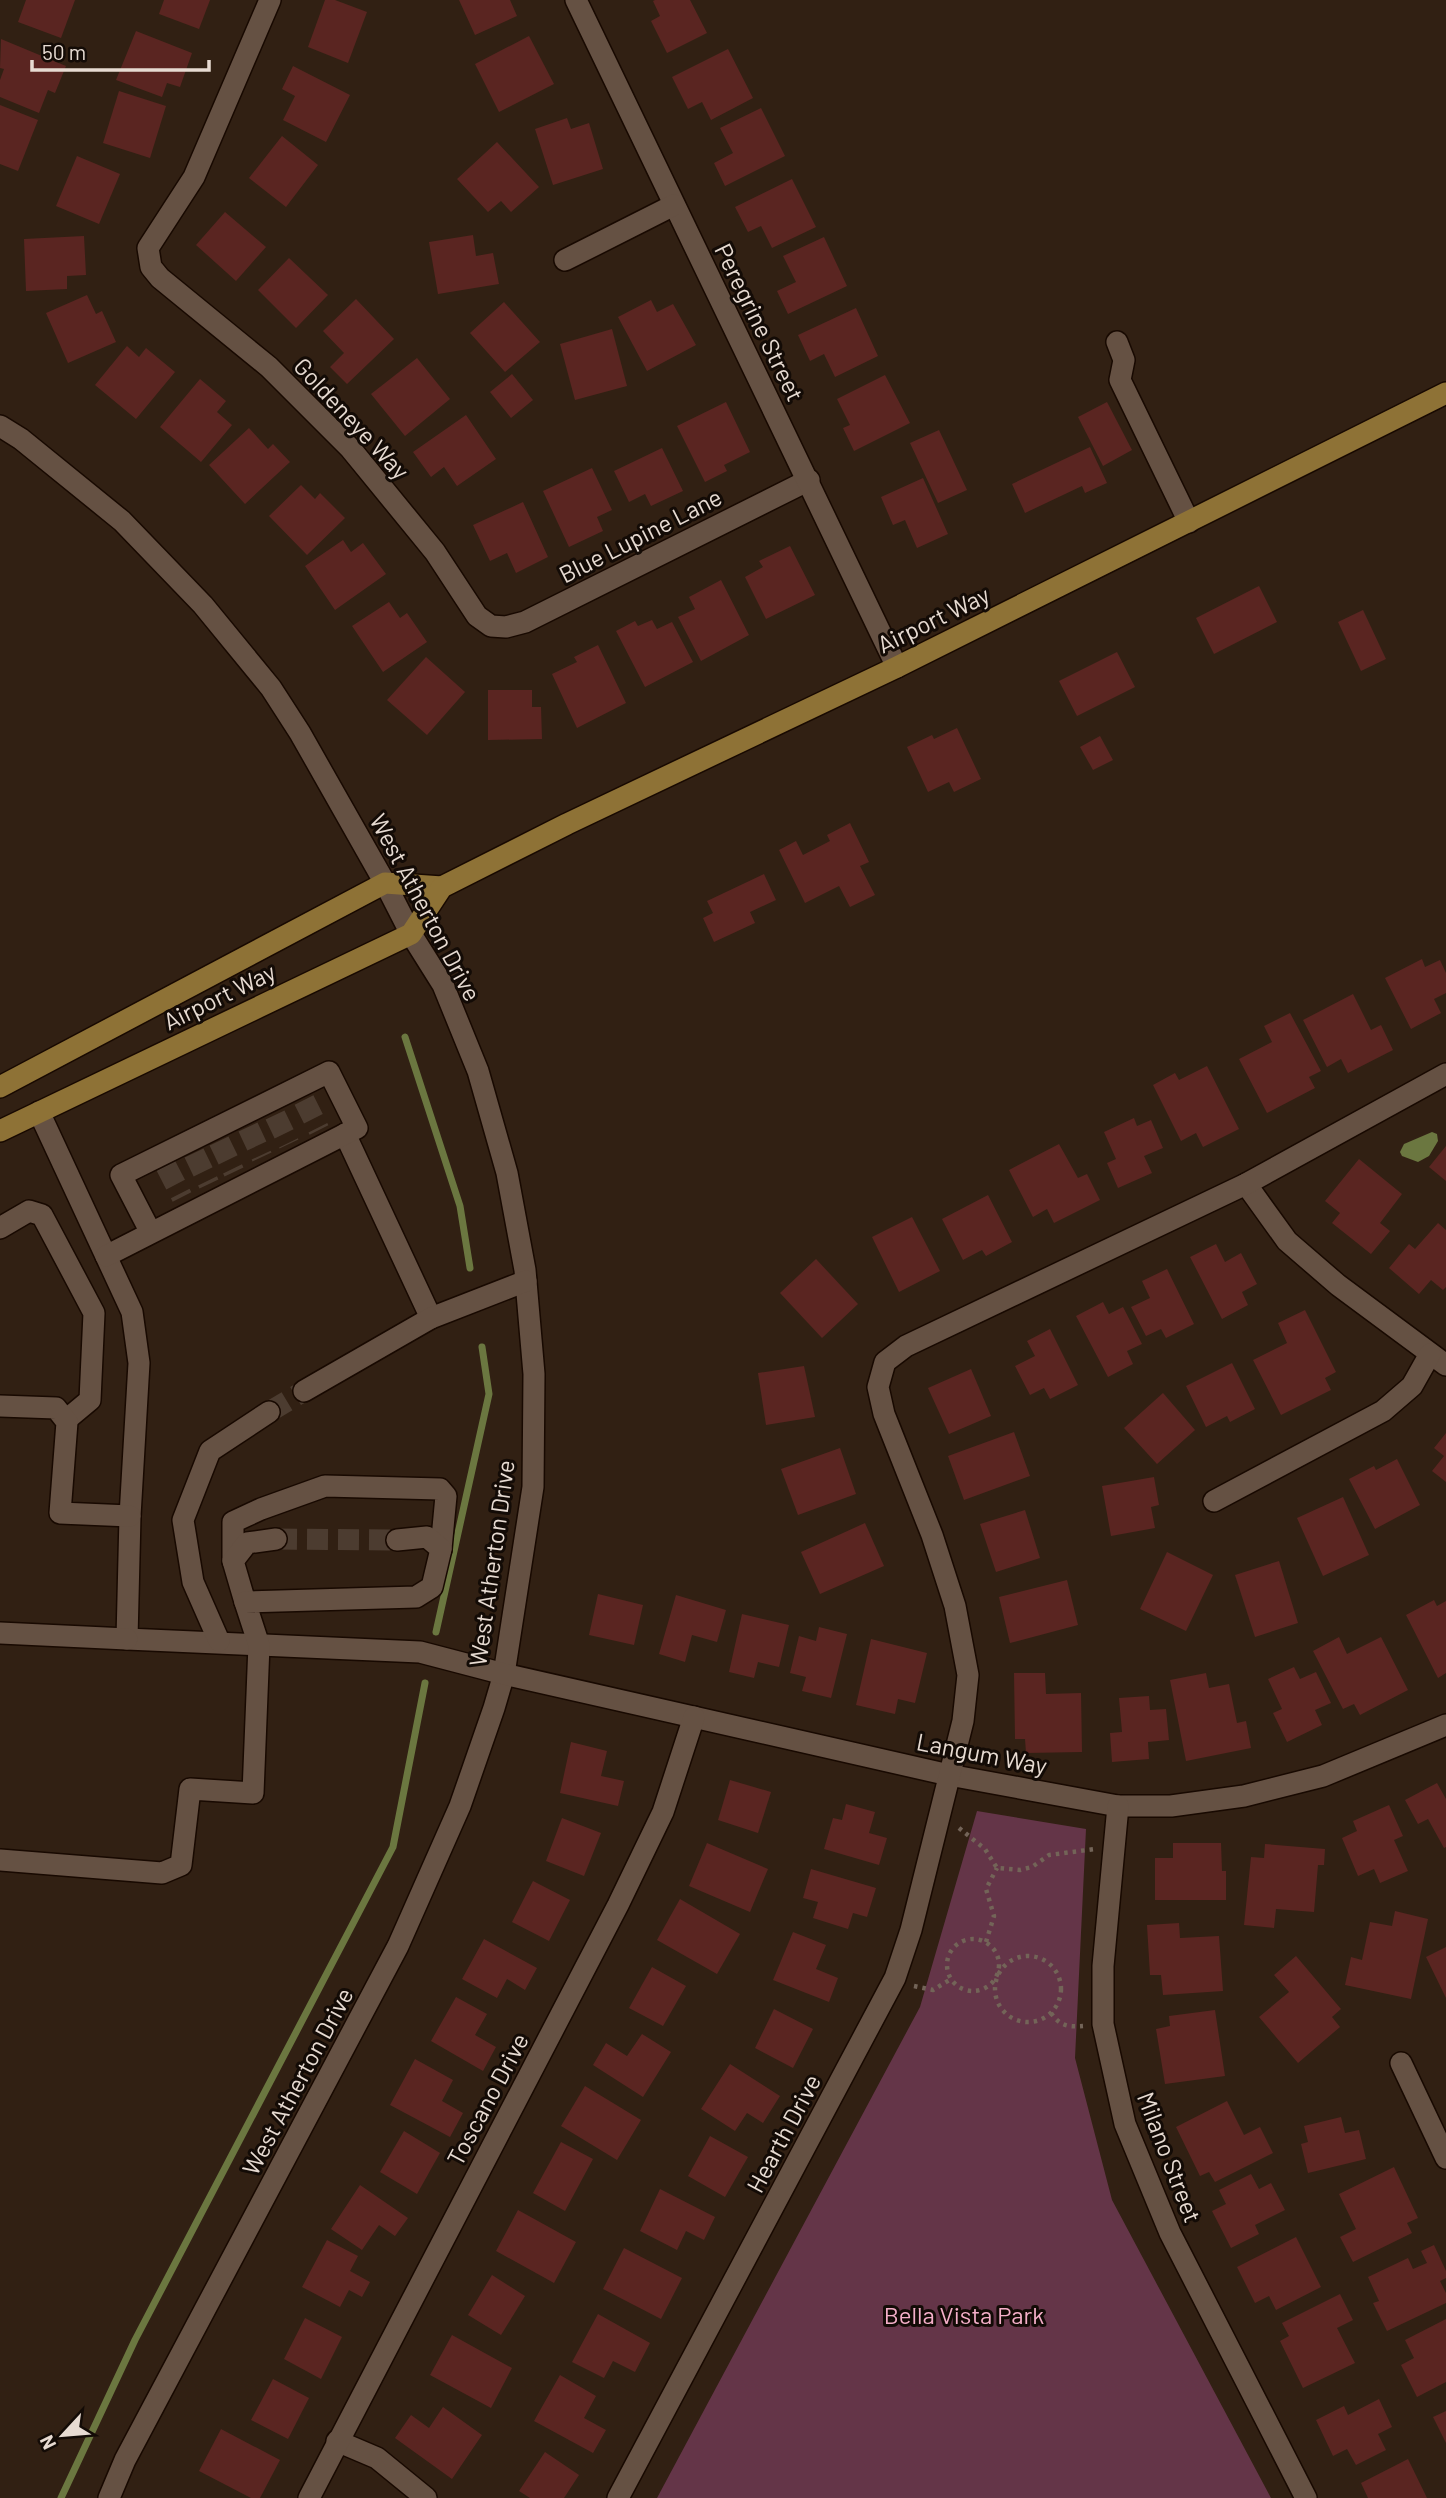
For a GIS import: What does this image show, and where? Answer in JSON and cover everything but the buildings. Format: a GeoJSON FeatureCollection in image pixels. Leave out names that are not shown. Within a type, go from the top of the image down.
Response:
{"type":"FeatureCollection","features":[{"type":"Feature","properties":{"kind":"main road","name":"Airport Way"},"geometry":{"type":"LineString","coordinates":[[0,1131],[411,934],[442,887],[567,824],[897,667],[1446,393]]}},
{"type":"Feature","properties":{"kind":"main road","name":"Airport Way"},"geometry":{"type":"LineString","coordinates":[[0,1087],[385,883]]}},
{"type":"Feature","properties":{"kind":"main road"},"geometry":{"type":"LineString","coordinates":[[385,883],[442,887]]}},
{"type":"Feature","properties":{"kind":"street","name":"Goldeneye Way"},"geometry":{"type":"LineString","coordinates":[[270,0],[194,177],[148,248],[151,267],[160,278],[269,367],[350,448],[435,552],[477,616],[491,626]]}},
{"type":"Feature","properties":{"kind":"street","name":"Peregrine Street"},"geometry":{"type":"LineString","coordinates":[[576,0],[897,667]]}},
{"type":"Feature","properties":{"kind":"street"},"geometry":{"type":"LineString","coordinates":[[565,260],[674,205]]}},
{"type":"Feature","properties":{"kind":"street"},"geometry":{"type":"LineString","coordinates":[[1117,342],[1124,360],[1120,380],[1189,522]]}},
{"type":"Feature","properties":{"kind":"street","name":"West Atherton Drive"},"geometry":{"type":"LineString","coordinates":[[0,426],[122,521],[203,604],[271,688],[385,883],[411,934],[443,985],[478,1071],[507,1173],[526,1282],[534,1374],[533,1487],[504,1674],[460,1806],[398,1946],[125,2460],[109,2498]]}},
{"type":"Feature","properties":{"kind":"street","name":"Blue Lupine Lane"},"geometry":{"type":"LineString","coordinates":[[491,626],[506,627],[525,622],[809,480]]}},
{"type":"Feature","properties":{"kind":"street"},"geometry":{"type":"LineString","coordinates":[[106,1256],[150,1233],[186,1205],[322,1137],[345,1134],[357,1128],[329,1072],[301,1094],[163,1161],[121,1175],[150,1233]]}},
{"type":"Feature","properties":{"kind":"street","name":"Hearth Drive"},"geometry":{"type":"LineString","coordinates":[[618,2498],[895,1978],[911,1930],[963,1721],[968,1675],[955,1606],[932,1535],[884,1413],[878,1388],[885,1362],[906,1346],[1246,1184],[1446,1074]]}},
{"type":"Feature","properties":{"kind":"street"},"geometry":{"type":"LineString","coordinates":[[39,1112],[132,1312],[139,1363],[130,1516],[127,1639]]}},
{"type":"Feature","properties":{"kind":"street"},"geometry":{"type":"LineString","coordinates":[[345,1134],[431,1318]]}},
{"type":"Feature","properties":{"kind":"street"},"geometry":{"type":"LineString","coordinates":[[1214,1501],[1383,1411],[1438,1359],[1338,1285],[1287,1241],[1246,1184]]}},
{"type":"Feature","properties":{"kind":"street"},"geometry":{"type":"LineString","coordinates":[[0,1228],[29,1211],[43,1215],[94,1313],[90,1400],[66,1420]]}},
{"type":"Feature","properties":{"kind":"street"},"geometry":{"type":"LineString","coordinates":[[304,1391],[431,1318],[526,1282]]}},
{"type":"Feature","properties":{"kind":"street"},"geometry":{"type":"LineString","coordinates":[[0,1406],[56,1408],[66,1420],[60,1514],[130,1516]]}},
{"type":"Feature","properties":{"kind":"street"},"geometry":{"type":"LineString","coordinates":[[219,1642],[192,1582],[183,1520],[210,1451],[269,1412]]}},
{"type":"Feature","properties":{"kind":"street"},"geometry":{"type":"LineString","coordinates":[[0,1860],[162,1873],[181,1865],[190,1789],[253,1793],[259,1645],[245,1602],[233,1561],[233,1522],[325,1486],[440,1489],[446,1496],[442,1549],[432,1587],[416,1597],[245,1602]]}},
{"type":"Feature","properties":{"kind":"street"},"geometry":{"type":"LineString","coordinates":[[397,1540],[427,1537],[442,1549]]}},
{"type":"Feature","properties":{"kind":"street"},"geometry":{"type":"LineString","coordinates":[[233,1561],[247,1543],[276,1539]]}},
{"type":"Feature","properties":{"kind":"street","name":"Langum Way"},"geometry":{"type":"LineString","coordinates":[[0,1633],[421,1652],[504,1674],[949,1775],[1118,1806],[1171,1806],[1244,1796],[1323,1776],[1446,1725]]}},
{"type":"Feature","properties":{"kind":"street","name":"Toscano Drive"},"geometry":{"type":"LineString","coordinates":[[309,2498],[618,1905],[663,1812],[694,1717]]}},
{"type":"Feature","properties":{"kind":"street","name":"Milano Street"},"geometry":{"type":"LineString","coordinates":[[1118,1806],[1103,1966],[1103,2024],[1125,2124],[1143,2174],[1170,2233],[1306,2498]]}},
{"type":"Feature","properties":{"kind":"street"},"geometry":{"type":"LineString","coordinates":[[1401,2063],[1446,2158]]}},
{"type":"Feature","properties":{"kind":"street"},"geometry":{"type":"LineString","coordinates":[[337,2441],[377,2458],[426,2498]]}},
{"type":"Feature","properties":{"kind":"path"},"geometry":{"type":"LineString","coordinates":[[939,1815],[985,1849],[997,1868]]}},
{"type":"Feature","properties":{"kind":"path"},"geometry":{"type":"LineString","coordinates":[[997,1868],[1020,1870],[1031,1867],[1049,1855],[1114,1848]]}},
{"type":"Feature","properties":{"kind":"path"},"geometry":{"type":"LineString","coordinates":[[986,1942],[994,1916],[986,1889],[997,1868]]}},
{"type":"Feature","properties":{"kind":"path"},"geometry":{"type":"LineString","coordinates":[[986,1942],[971,1938],[956,1944],[947,1958],[951,1979],[960,1988],[976,1992],[985,1989],[998,1977],[1011,1961],[1021,1956],[1031,1956],[1051,1965],[1061,1983],[1061,1995],[1051,2013],[1031,2022],[1010,2017],[1002,2009],[995,1988],[998,1977],[999,1969],[997,1954],[986,1942]]}},
{"type":"Feature","properties":{"kind":"path"},"geometry":{"type":"LineString","coordinates":[[895,1978],[921,1989],[933,1990],[951,1979]]}},
{"type":"Feature","properties":{"kind":"path"},"geometry":{"type":"LineString","coordinates":[[1051,2013],[1059,2024],[1069,2027],[1103,2024]]}},
{"type":"Feature","properties":{"kind":"green space","name":"Bella Vista Park"},"geometry":{"type":"Polygon","coordinates":[[[977,1811],[1086,1829],[1075,2058],[1112,2200],[1271,2498],[657,2498],[920,2007],[977,1811]]]}},
{"type":"Feature","properties":{"kind":"shaded area"},"geometry":{"type":"Polygon","coordinates":[[[1432,1132],[1437,1134],[1438,1141],[1429,1156],[1418,1162],[1402,1156],[1400,1152],[1404,1144],[1432,1132]]]}},
{"type":"Feature","properties":{"kind":"waterway"},"geometry":{"type":"LineString","coordinates":[[405,1037],[460,1206],[470,1268]]}},
{"type":"Feature","properties":{"kind":"waterway"},"geometry":{"type":"LineString","coordinates":[[436,1632],[489,1394],[482,1347]]}},
{"type":"Feature","properties":{"kind":"waterway"},"geometry":{"type":"LineString","coordinates":[[61,2498],[135,2340],[393,1847],[425,1683]]}},
{"type":"Feature","properties":{"kind":"tunnel"},"geometry":{"type":"LineString","coordinates":[[304,1100],[319,1130]]}},
{"type":"Feature","properties":{"kind":"tunnel"},"geometry":{"type":"LineString","coordinates":[[275,1115],[289,1144]]}},
{"type":"Feature","properties":{"kind":"tunnel"},"geometry":{"type":"LineString","coordinates":[[248,1127],[262,1157]]}},
{"type":"Feature","properties":{"kind":"tunnel"},"geometry":{"type":"LineString","coordinates":[[219,1141],[234,1172]]}},
{"type":"Feature","properties":{"kind":"tunnel"},"geometry":{"type":"LineString","coordinates":[[194,1153],[209,1184]]}},
{"type":"Feature","properties":{"kind":"tunnel"},"geometry":{"type":"LineString","coordinates":[[166,1166],[182,1197]]}},
{"type":"Feature","properties":{"kind":"tunnel"},"geometry":{"type":"LineString","coordinates":[[269,1412],[304,1391]]}},
{"type":"Feature","properties":{"kind":"tunnel"},"geometry":{"type":"LineString","coordinates":[[276,1539],[397,1540]]}}]}
